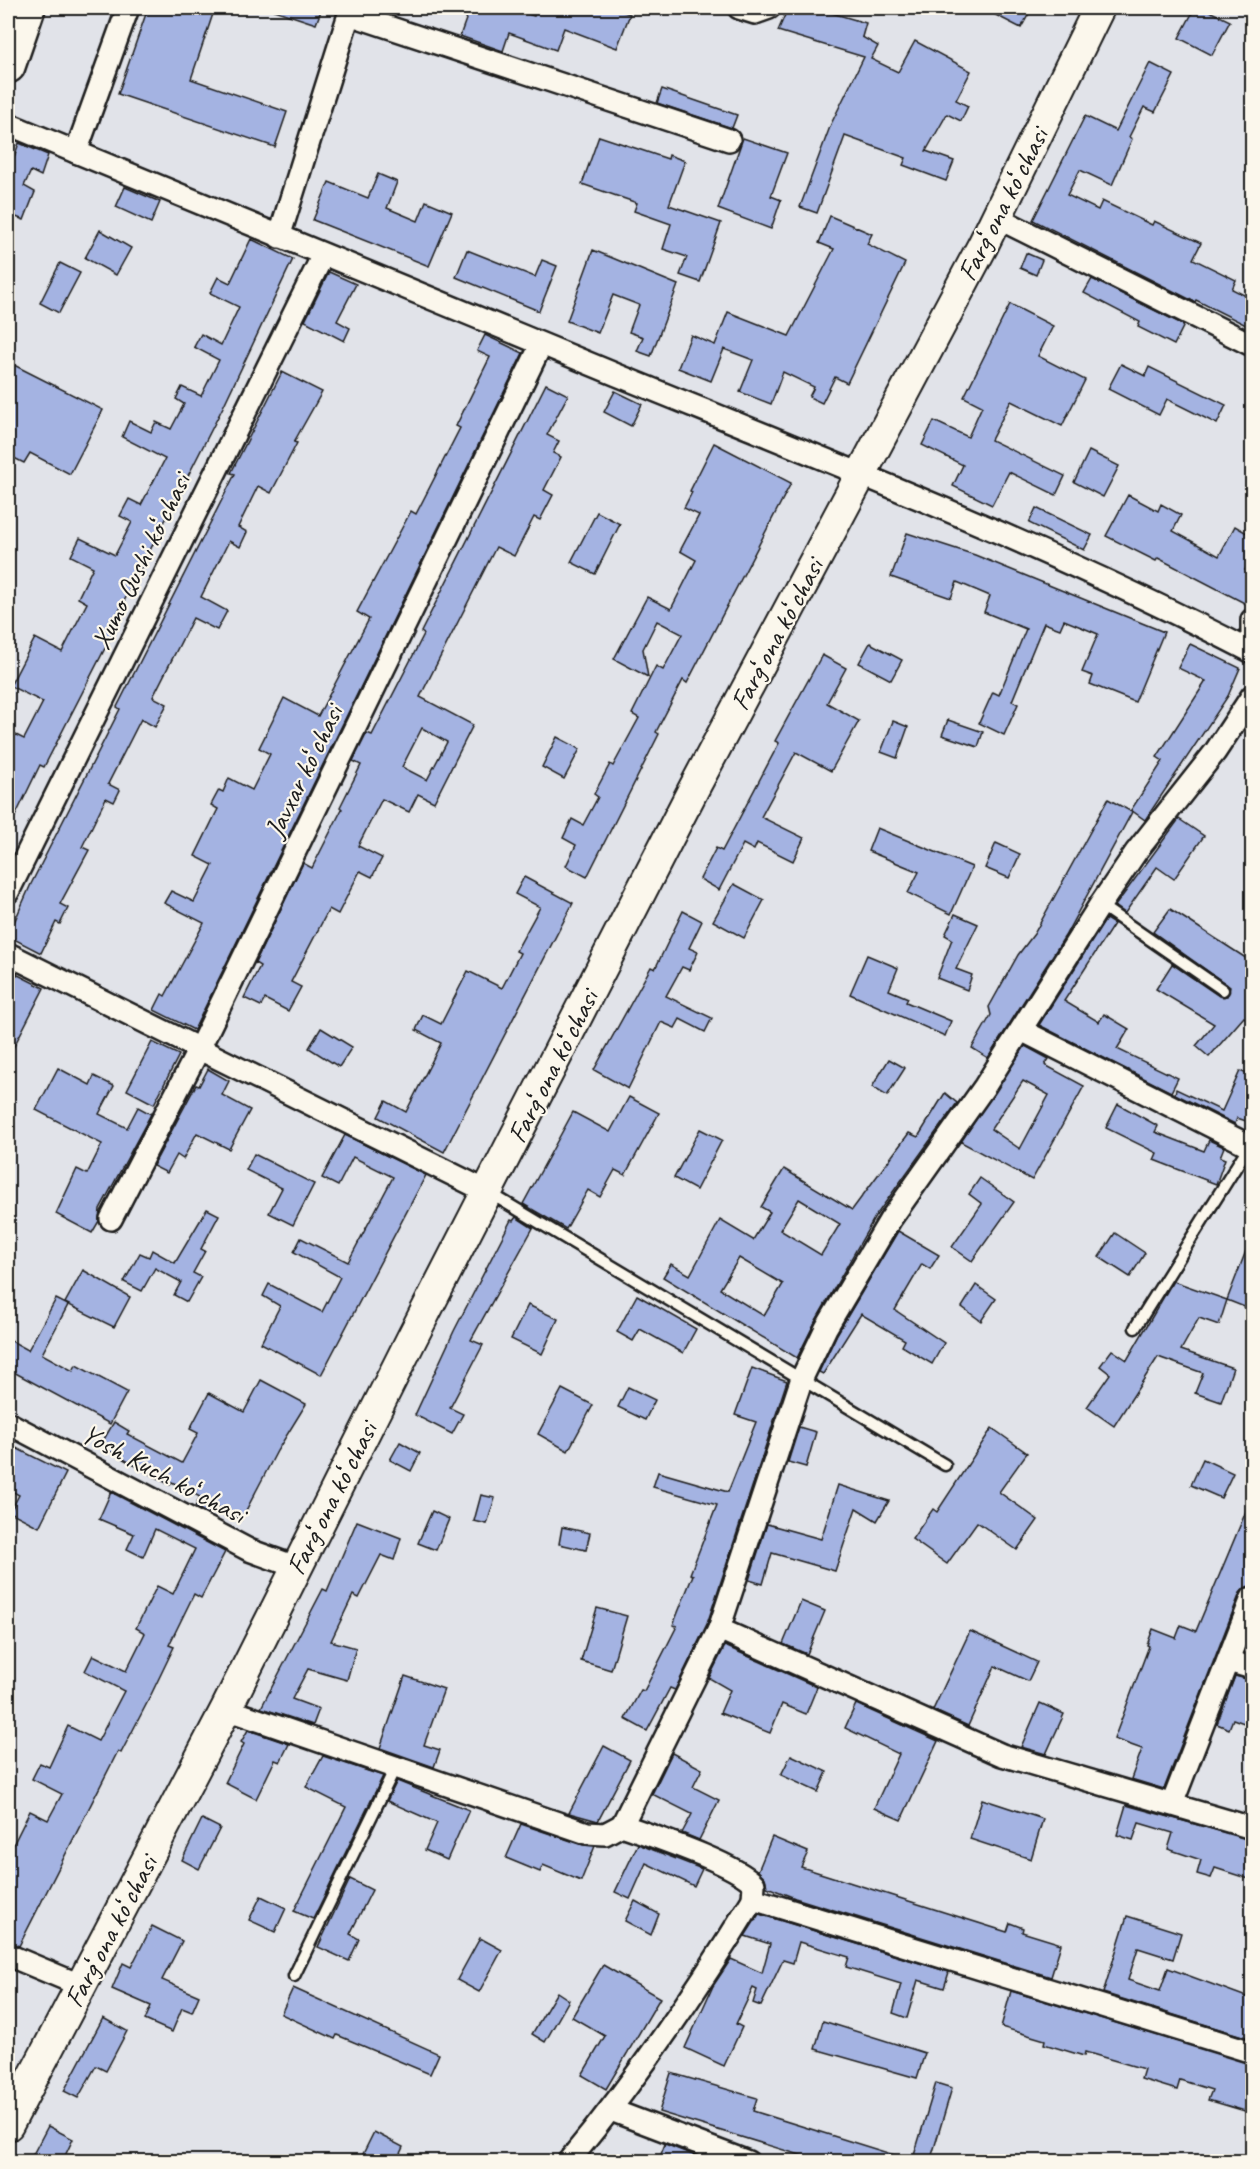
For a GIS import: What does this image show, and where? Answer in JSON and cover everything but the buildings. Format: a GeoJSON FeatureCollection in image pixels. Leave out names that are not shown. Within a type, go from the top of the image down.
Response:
{"type":"FeatureCollection","features":[{"type":"Feature","properties":{"kind":"main road"},"geometry":{"type":"LineString","coordinates":[[8,66],[28,8]]}},
{"type":"Feature","properties":{"kind":"street"},"geometry":{"type":"LineString","coordinates":[[76,153],[128,8]]}},
{"type":"Feature","properties":{"kind":"street"},"geometry":{"type":"LineString","coordinates":[[739,8],[755,13],[769,8]]}},
{"type":"Feature","properties":{"kind":"street","name":"Fargʻona koʻchasi"},"geometry":{"type":"LineString","coordinates":[[8,2125],[226,1709],[296,1567],[693,790],[996,217],[1099,8]]}},
{"type":"Feature","properties":{"kind":"street"},"geometry":{"type":"LineString","coordinates":[[279,237],[350,11],[729,140]]}},
{"type":"Feature","properties":{"kind":"street"},"geometry":{"type":"LineString","coordinates":[[8,124],[541,345],[861,474],[1180,614],[1252,652]]}},
{"type":"Feature","properties":{"kind":"street"},"geometry":{"type":"LineString","coordinates":[[996,217],[1252,345]]}},
{"type":"Feature","properties":{"kind":"street","name":"Xumo Qushi koʻchasi"},"geometry":{"type":"LineString","coordinates":[[8,892],[323,255]]}},
{"type":"Feature","properties":{"kind":"street","name":"Javxar koʻchasi"},"geometry":{"type":"LineString","coordinates":[[111,1219],[199,1049],[541,345]]}},
{"type":"Feature","properties":{"kind":"street"},"geometry":{"type":"LineString","coordinates":[[1252,620],[1252,638]]}},
{"type":"Feature","properties":{"kind":"street"},"geometry":{"type":"LineString","coordinates":[[226,1709],[587,1833],[605,1834],[622,1824],[719,1629],[802,1378],[826,1328],[890,1220],[986,1086],[1100,905],[1136,852],[1215,752],[1252,696]]}},
{"type":"Feature","properties":{"kind":"street"},"geometry":{"type":"LineString","coordinates":[[8,954],[488,1192]]}},
{"type":"Feature","properties":{"kind":"street"},"geometry":{"type":"LineString","coordinates":[[1021,1030],[1251,1146]]}},
{"type":"Feature","properties":{"kind":"street","name":"Yosh Kuch koʻchasi"},"geometry":{"type":"LineString","coordinates":[[8,1423],[249,1550],[296,1567]]}},
{"type":"Feature","properties":{"kind":"street"},"geometry":{"type":"LineString","coordinates":[[1172,1804],[1252,1598]]}},
{"type":"Feature","properties":{"kind":"street"},"geometry":{"type":"LineString","coordinates":[[719,1629],[1002,1755],[1252,1828]]}},
{"type":"Feature","properties":{"kind":"street"},"geometry":{"type":"LineString","coordinates":[[1228,1661],[1252,1668]]}},
{"type":"Feature","properties":{"kind":"street"},"geometry":{"type":"LineString","coordinates":[[568,2162],[611,2110],[704,1979],[753,1899],[754,1884],[746,1876],[622,1824]]}},
{"type":"Feature","properties":{"kind":"street"},"geometry":{"type":"LineString","coordinates":[[753,1899],[1252,2052]]}},
{"type":"Feature","properties":{"kind":"street"},"geometry":{"type":"LineString","coordinates":[[8,1955],[82,1986]]}},
{"type":"Feature","properties":{"kind":"street"},"geometry":{"type":"LineString","coordinates":[[611,2110],[748,2162]]}},
{"type":"Feature","properties":{"kind":"lane"},"geometry":{"type":"LineString","coordinates":[[1100,905],[1223,990]]}},
{"type":"Feature","properties":{"kind":"lane"},"geometry":{"type":"LineString","coordinates":[[1135,1328],[1251,1146]]}},
{"type":"Feature","properties":{"kind":"lane"},"geometry":{"type":"LineString","coordinates":[[488,1192],[945,1465]]}},
{"type":"Feature","properties":{"kind":"lane"},"geometry":{"type":"LineString","coordinates":[[294,1976],[395,1768]]}}]}
